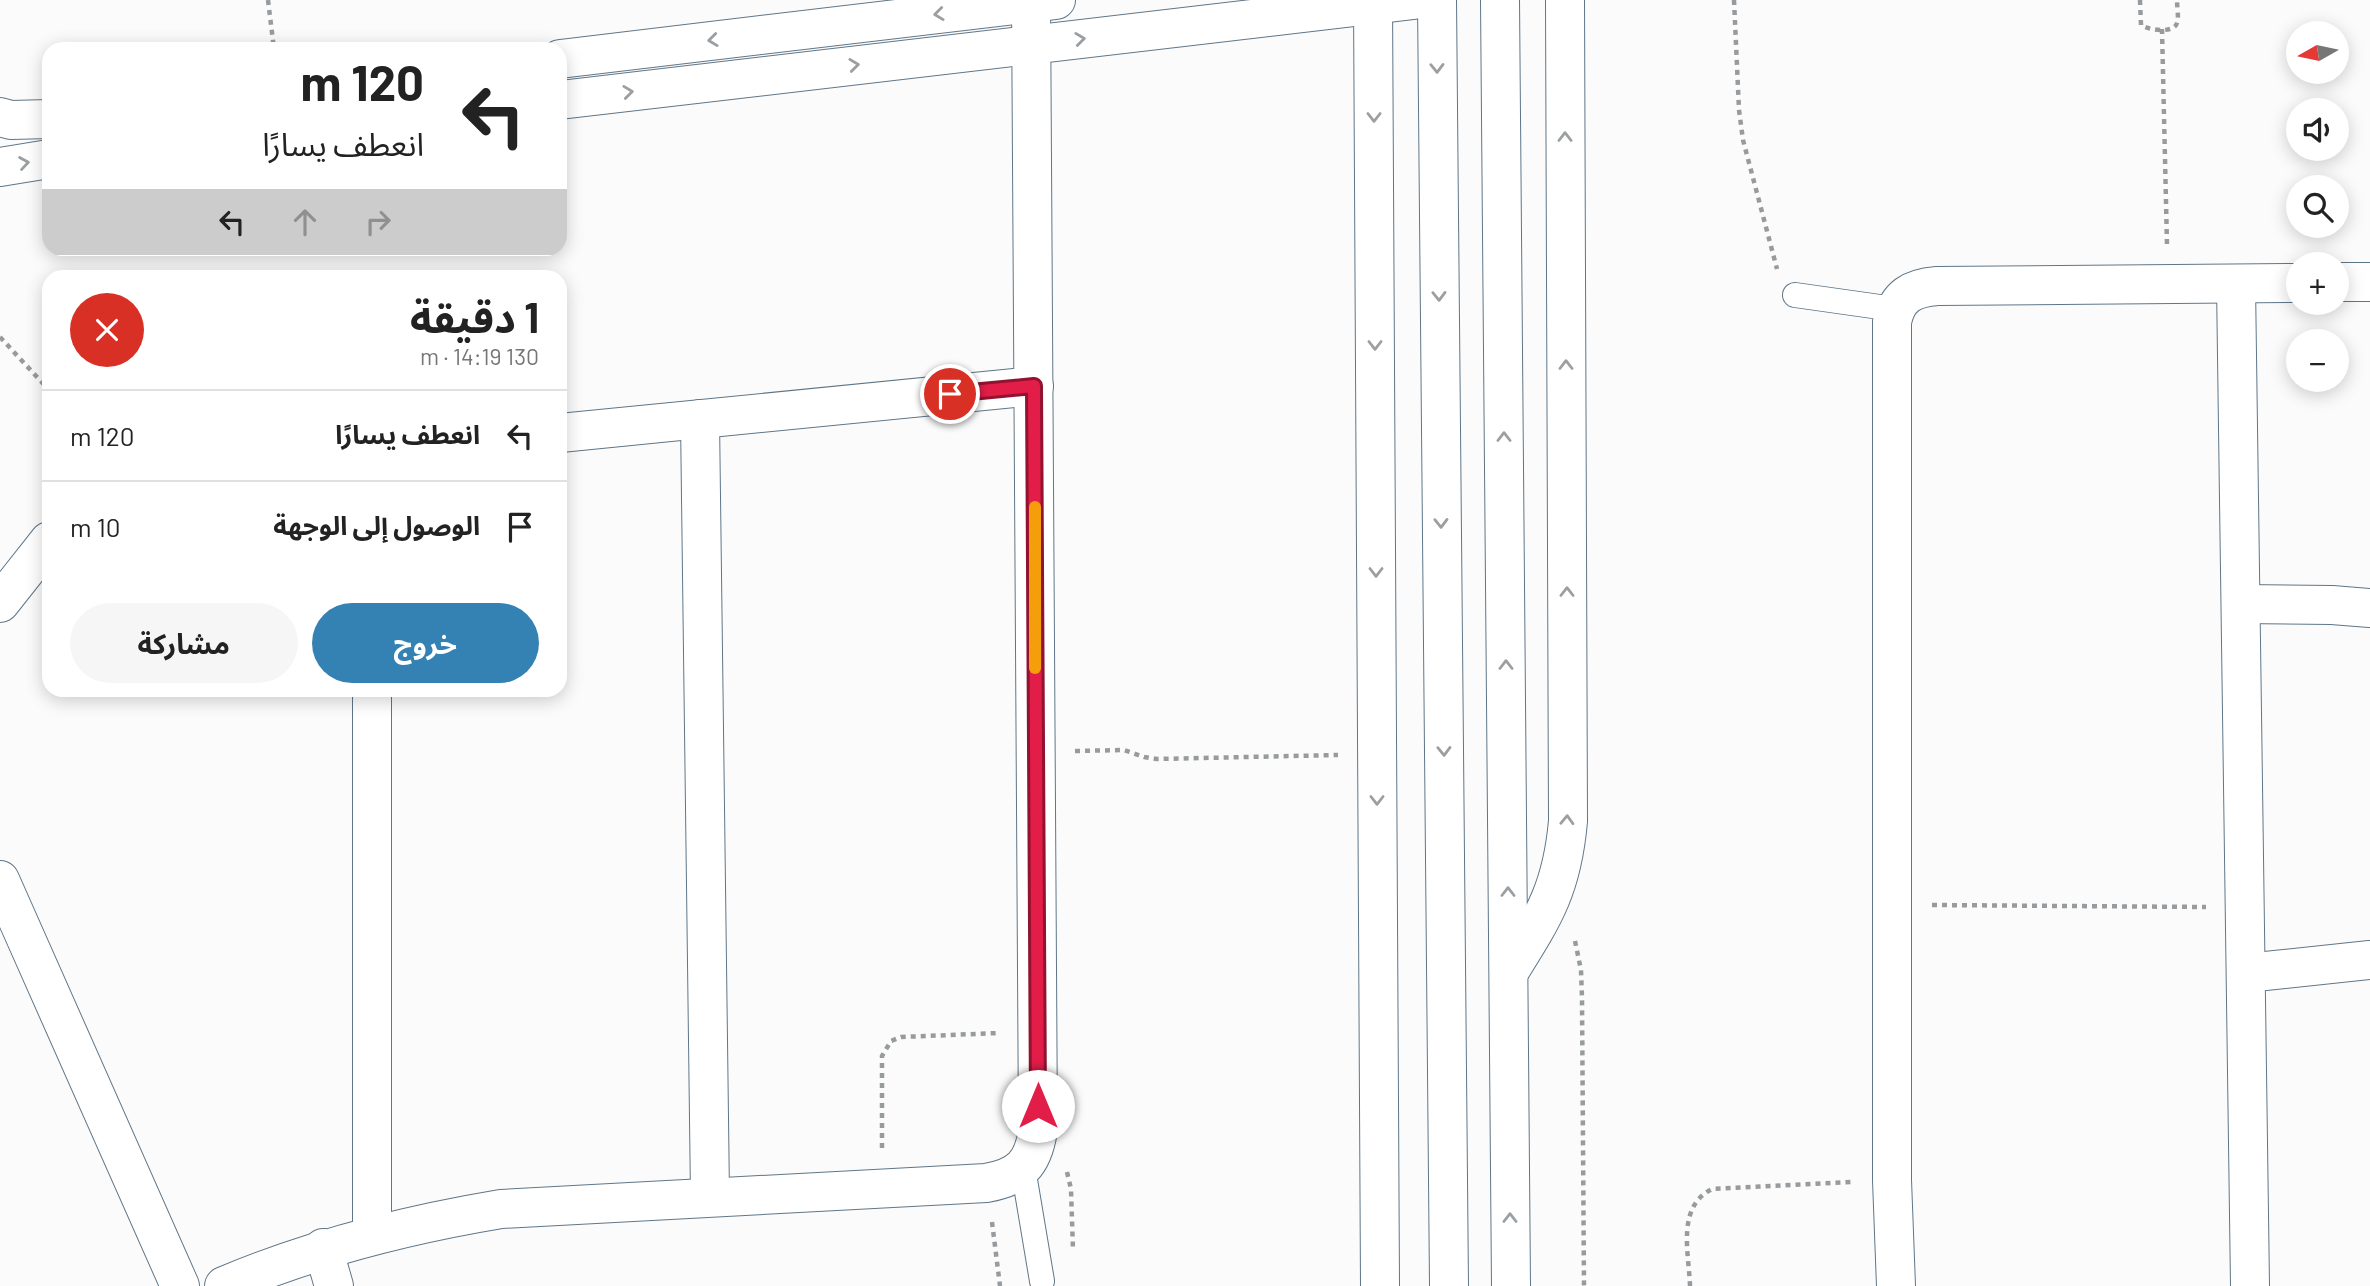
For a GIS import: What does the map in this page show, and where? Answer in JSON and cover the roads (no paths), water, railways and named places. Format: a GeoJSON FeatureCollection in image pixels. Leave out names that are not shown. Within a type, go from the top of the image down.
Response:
{"type":"FeatureCollection","features":[{"type":"Feature","properties":{"kind":"street"},"geometry":{"type":"LineString","coordinates":[[567,99],[1373,2],[1414,0]]}},
{"type":"Feature","properties":{"kind":"street"},"geometry":{"type":"LineString","coordinates":[[1437,0],[1449,1286]]}},
{"type":"Feature","properties":{"kind":"street"},"geometry":{"type":"LineString","coordinates":[[1500,0],[1511,1286]]}},
{"type":"Feature","properties":{"kind":"street"},"geometry":{"type":"LineString","coordinates":[[1509,972],[1553,897],[1566,847],[1568,821],[1564,0]]}},
{"type":"Feature","properties":{"kind":"street"},"geometry":{"type":"LineString","coordinates":[[225,1286],[323,1248],[372,1234],[501,1209],[986,1183],[1007,1180],[1023,1168],[1035,1151],[1038,1130],[1031,45],[1039,1],[567,58]]}},
{"type":"Feature","properties":{"kind":"street"},"geometry":{"type":"LineString","coordinates":[[1373,2],[1380,1286]]}},
{"type":"Feature","properties":{"kind":"street"},"geometry":{"type":"LineString","coordinates":[[0,117],[11,120],[42,119]]}},
{"type":"Feature","properties":{"kind":"street"},"geometry":{"type":"LineString","coordinates":[[0,167],[42,160]]}},
{"type":"Feature","properties":{"kind":"street"},"geometry":{"type":"LineString","coordinates":[[2349,282],[2370,282]]}},
{"type":"Feature","properties":{"kind":"street"},"geometry":{"type":"LineString","coordinates":[[1896,1286],[1892,1180],[1894,309],[1910,291],[1923,287],[2286,283]]}},
{"type":"Feature","properties":{"kind":"street"},"geometry":{"type":"LineString","coordinates":[[2236,284],[2250,1286]]}},
{"type":"Feature","properties":{"kind":"street"},"geometry":{"type":"LineString","coordinates":[[567,432],[1034,386]]}},
{"type":"Feature","properties":{"kind":"street"},"geometry":{"type":"LineString","coordinates":[[700,419],[710,1196]]}},
{"type":"Feature","properties":{"kind":"street"},"geometry":{"type":"LineString","coordinates":[[0,603],[42,550]]}},
{"type":"Feature","properties":{"kind":"street"},"geometry":{"type":"LineString","coordinates":[[2241,604],[2370,608]]}},
{"type":"Feature","properties":{"kind":"street"},"geometry":{"type":"LineString","coordinates":[[372,697],[372,1234]]}},
{"type":"Feature","properties":{"kind":"street"},"geometry":{"type":"LineString","coordinates":[[0,880],[180,1286]]}},
{"type":"Feature","properties":{"kind":"street"},"geometry":{"type":"LineString","coordinates":[[2246,973],[2370,960]]}},
{"type":"Feature","properties":{"kind":"street"},"geometry":{"type":"LineString","coordinates":[[323,1248],[334,1286]]}},
{"type":"Feature","properties":{"kind":"lane"},"geometry":{"type":"LineString","coordinates":[[1795,295],[1894,309]]}},
{"type":"Feature","properties":{"kind":"lane"},"geometry":{"type":"LineString","coordinates":[[1023,1168],[1042,1281]]}}]}
